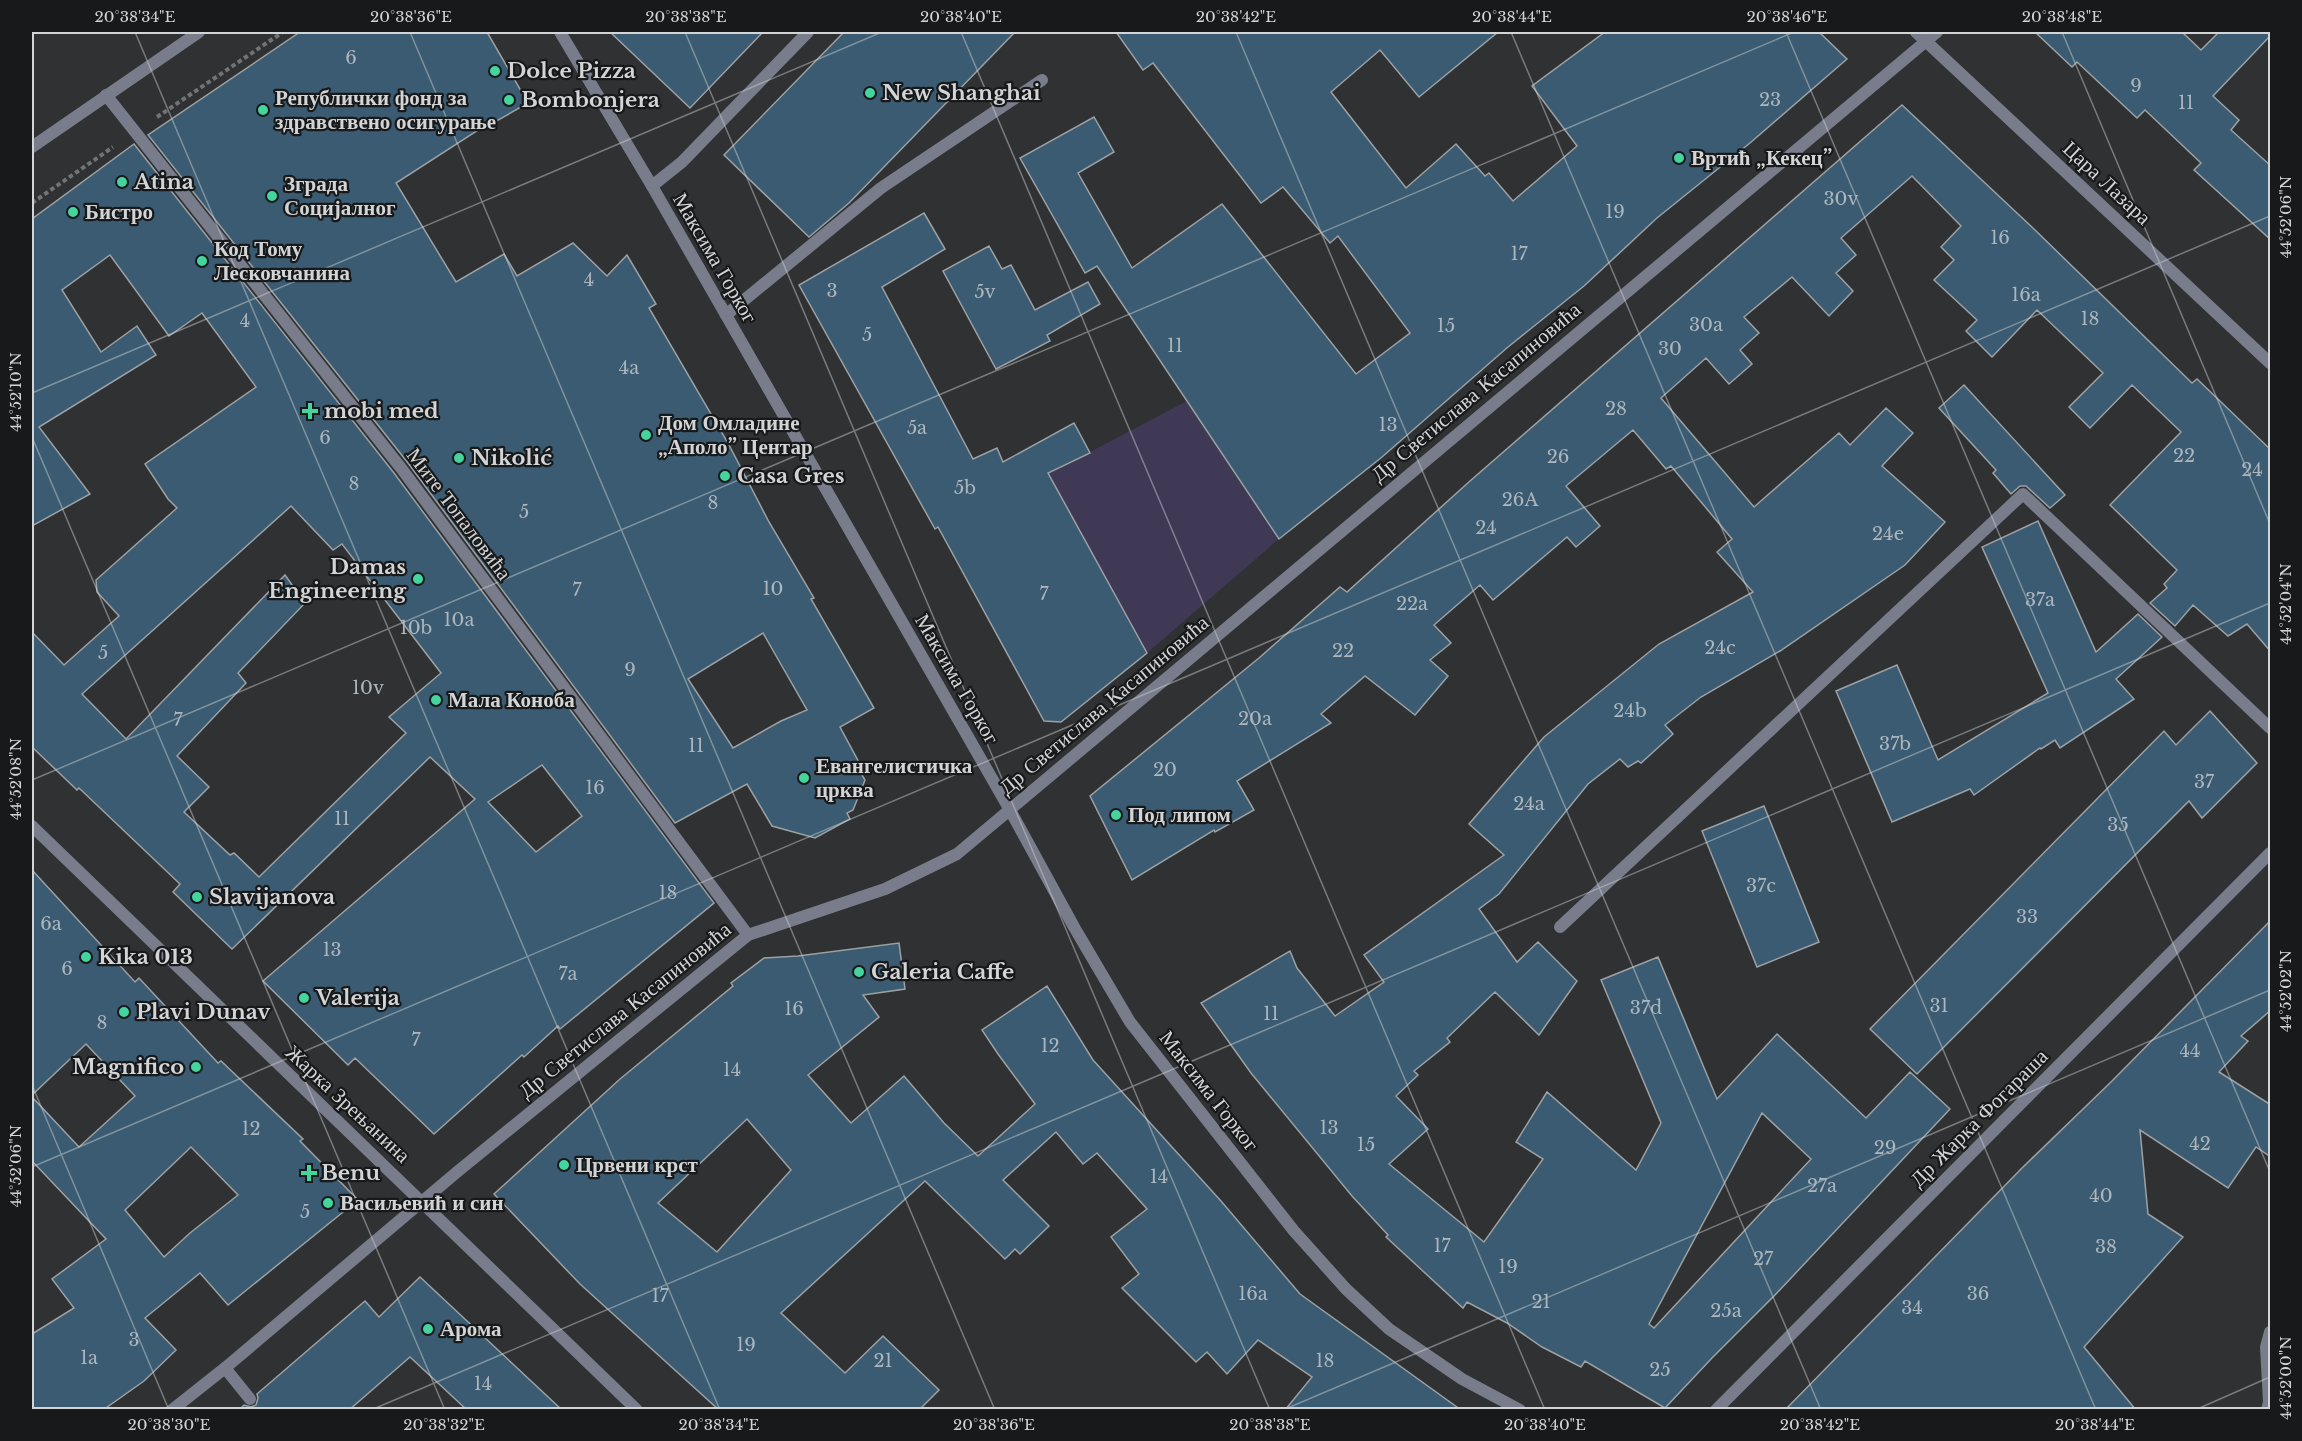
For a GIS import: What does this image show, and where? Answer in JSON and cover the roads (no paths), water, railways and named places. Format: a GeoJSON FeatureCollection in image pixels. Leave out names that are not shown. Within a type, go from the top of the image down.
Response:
{"type":"FeatureCollection","features":[{"type":"Feature","properties":{"kind":"street"},"geometry":{"type":"LineString","coordinates":[[32,147],[198,32]]}},
{"type":"Feature","properties":{"kind":"street","name":"Максима Горког"},"geometry":{"type":"LineString","coordinates":[[560,32],[652,186],[1130,1022],[1294,1231],[1346,1289],[1389,1329],[1462,1379],[1520,1410]]}},
{"type":"Feature","properties":{"kind":"street"},"geometry":{"type":"LineString","coordinates":[[652,186],[682,162],[808,32]]}},
{"type":"Feature","properties":{"kind":"street","name":"Цара Лазара"},"geometry":{"type":"LineString","coordinates":[[1916,32],[2271,363]]}},
{"type":"Feature","properties":{"kind":"street","name":"Др Светислава Касапиновића"},"geometry":{"type":"LineString","coordinates":[[172,1410],[422,1201],[747,935],[885,889],[957,854],[1937,32]]}},
{"type":"Feature","properties":{"kind":"street"},"geometry":{"type":"LineString","coordinates":[[726,315],[881,188],[1042,80]]}},
{"type":"Feature","properties":{"kind":"street","name":"Мите Топаловића"},"geometry":{"type":"LineString","coordinates":[[106,95],[400,468],[747,935]]}},
{"type":"Feature","properties":{"kind":"street"},"geometry":{"type":"LineString","coordinates":[[1560,927],[2023,494],[2271,728]]}},
{"type":"Feature","properties":{"kind":"street","name":"Жарка Зрењанина"},"geometry":{"type":"LineString","coordinates":[[32,826],[637,1410]]}},
{"type":"Feature","properties":{"kind":"street","name":"Др Жарка Фогараша"},"geometry":{"type":"LineString","coordinates":[[1716,1410],[2271,853]]}},
{"type":"Feature","properties":{"kind":"street"},"geometry":{"type":"LineString","coordinates":[[2268,1410],[2266,1347],[2271,1332]]}},
{"type":"Feature","properties":{"kind":"street"},"geometry":{"type":"LineString","coordinates":[[225,1368],[250,1399]]}},
{"type":"Feature","properties":{"kind":"place","name":"Dolce Pizza"},"geometry":{"type":"Point","coordinates":[495,71]}},
{"type":"Feature","properties":{"kind":"place","name":"New Shanghai"},"geometry":{"type":"Point","coordinates":[870,93]}},
{"type":"Feature","properties":{"kind":"place","name":"Bombonjera"},"geometry":{"type":"Point","coordinates":[509,100]}},
{"type":"Feature","properties":{"kind":"place","name":"Републички фонд за здравствено осигурање"},"geometry":{"type":"Point","coordinates":[263,110]}},
{"type":"Feature","properties":{"kind":"place","name":"Вртић „Кекец”"},"geometry":{"type":"Point","coordinates":[1679,158]}},
{"type":"Feature","properties":{"kind":"place","name":"Atina"},"geometry":{"type":"Point","coordinates":[122,182]}},
{"type":"Feature","properties":{"kind":"place","name":"Зграда Социјалног"},"geometry":{"type":"Point","coordinates":[272,196]}},
{"type":"Feature","properties":{"kind":"place","name":"Бистро"},"geometry":{"type":"Point","coordinates":[73,212]}},
{"type":"Feature","properties":{"kind":"place","name":"Код Тому Лесковчанина"},"geometry":{"type":"Point","coordinates":[202,261]}},
{"type":"Feature","properties":{"kind":"place","name":"mobi med"},"geometry":{"type":"Point","coordinates":[310,411]}},
{"type":"Feature","properties":{"kind":"place","name":"Дом Омладине „Аполо” Центар"},"geometry":{"type":"Point","coordinates":[646,435]}},
{"type":"Feature","properties":{"kind":"place","name":"Nikolić"},"geometry":{"type":"Point","coordinates":[459,458]}},
{"type":"Feature","properties":{"kind":"place","name":"Casa Gres"},"geometry":{"type":"Point","coordinates":[725,476]}},
{"type":"Feature","properties":{"kind":"place","name":"Damas Engineering"},"geometry":{"type":"Point","coordinates":[418,579]}},
{"type":"Feature","properties":{"kind":"place","name":"Мала Коноба"},"geometry":{"type":"Point","coordinates":[436,700]}},
{"type":"Feature","properties":{"kind":"place","name":"Евангелистичка црква"},"geometry":{"type":"Point","coordinates":[804,778]}},
{"type":"Feature","properties":{"kind":"place","name":"Под липом"},"geometry":{"type":"Point","coordinates":[1116,815]}},
{"type":"Feature","properties":{"kind":"place","name":"Slavijanova"},"geometry":{"type":"Point","coordinates":[197,897]}},
{"type":"Feature","properties":{"kind":"place","name":"Kika 013"},"geometry":{"type":"Point","coordinates":[86,957]}},
{"type":"Feature","properties":{"kind":"place","name":"Galeria Caffe"},"geometry":{"type":"Point","coordinates":[859,972]}},
{"type":"Feature","properties":{"kind":"place","name":"Valerija"},"geometry":{"type":"Point","coordinates":[304,998]}},
{"type":"Feature","properties":{"kind":"place","name":"Plavi Dunav"},"geometry":{"type":"Point","coordinates":[124,1012]}},
{"type":"Feature","properties":{"kind":"place","name":"Magnifico"},"geometry":{"type":"Point","coordinates":[196,1067]}},
{"type":"Feature","properties":{"kind":"place","name":"Црвени крст"},"geometry":{"type":"Point","coordinates":[564,1165]}},
{"type":"Feature","properties":{"kind":"place","name":"Benu"},"geometry":{"type":"Point","coordinates":[309,1173]}},
{"type":"Feature","properties":{"kind":"place","name":"Васиљевић и син"},"geometry":{"type":"Point","coordinates":[328,1203]}},
{"type":"Feature","properties":{"kind":"place","name":"Арома"},"geometry":{"type":"Point","coordinates":[428,1329]}}]}
